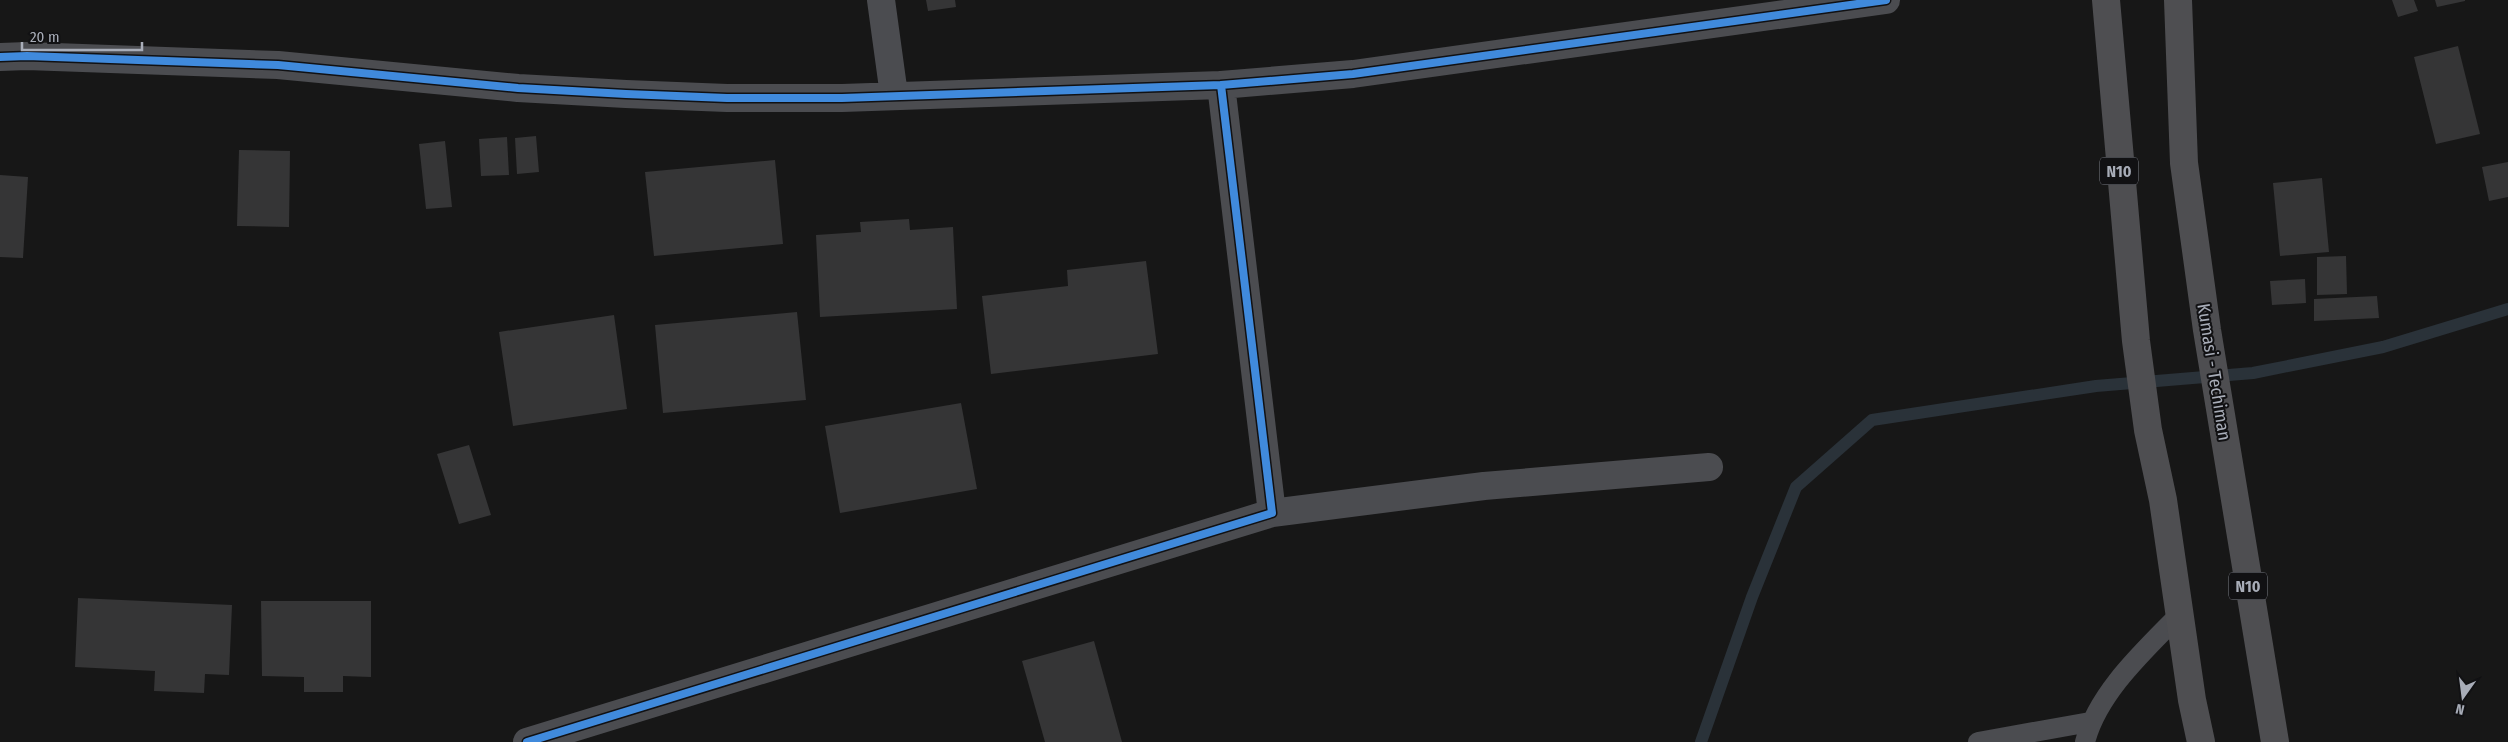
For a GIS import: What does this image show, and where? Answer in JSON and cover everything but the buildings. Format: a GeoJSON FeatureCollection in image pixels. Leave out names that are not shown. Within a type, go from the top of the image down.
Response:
{"type":"FeatureCollection","features":[{"type":"Feature","properties":{"kind":"highway","name":"N10"},"geometry":{"type":"LineString","coordinates":[[2106,0],[2136,341],[2148,430],[2163,500],[2192,700],[2201,742]]}},
{"type":"Feature","properties":{"kind":"highway","name":"Kumasi - Techiman"},"geometry":{"type":"LineString","coordinates":[[2178,0],[2184,163],[2207,330],[2275,742]]}},
{"type":"Feature","properties":{"kind":"street"},"geometry":{"type":"LineString","coordinates":[[881,0],[894,95]]}},
{"type":"Feature","properties":{"kind":"street"},"geometry":{"type":"LineString","coordinates":[[0,57],[27,56],[278,65],[518,88],[626,94],[727,98],[894,95],[1221,85],[1353,74],[1886,0]]}},
{"type":"Feature","properties":{"kind":"street"},"geometry":{"type":"LineString","coordinates":[[1221,85],[1272,513]]}},
{"type":"Feature","properties":{"kind":"street"},"geometry":{"type":"LineString","coordinates":[[527,742],[1272,513],[1484,486],[1709,467]]}},
{"type":"Feature","properties":{"kind":"lane"},"geometry":{"type":"LineString","coordinates":[[2085,742],[2090,722],[2140,656],[2180,614]]}},
{"type":"Feature","properties":{"kind":"lane"},"geometry":{"type":"LineString","coordinates":[[1978,742],[2090,722]]}},
{"type":"Feature","properties":{"kind":"waterway"},"geometry":{"type":"LineString","coordinates":[[1701,742],[1752,597],[1796,487],[1872,420],[2096,386],[2253,373],[2383,347],[2508,309]]}},
{"type":"Feature","properties":{"kind":"cycle path"},"geometry":{"type":"LineString","coordinates":[[0,57],[27,56],[278,65],[518,88],[626,94],[727,98],[842,98],[1221,85],[1353,74],[1886,0]]}},
{"type":"Feature","properties":{"kind":"cycle path"},"geometry":{"type":"LineString","coordinates":[[527,742],[1272,513],[1221,85]]}}]}
